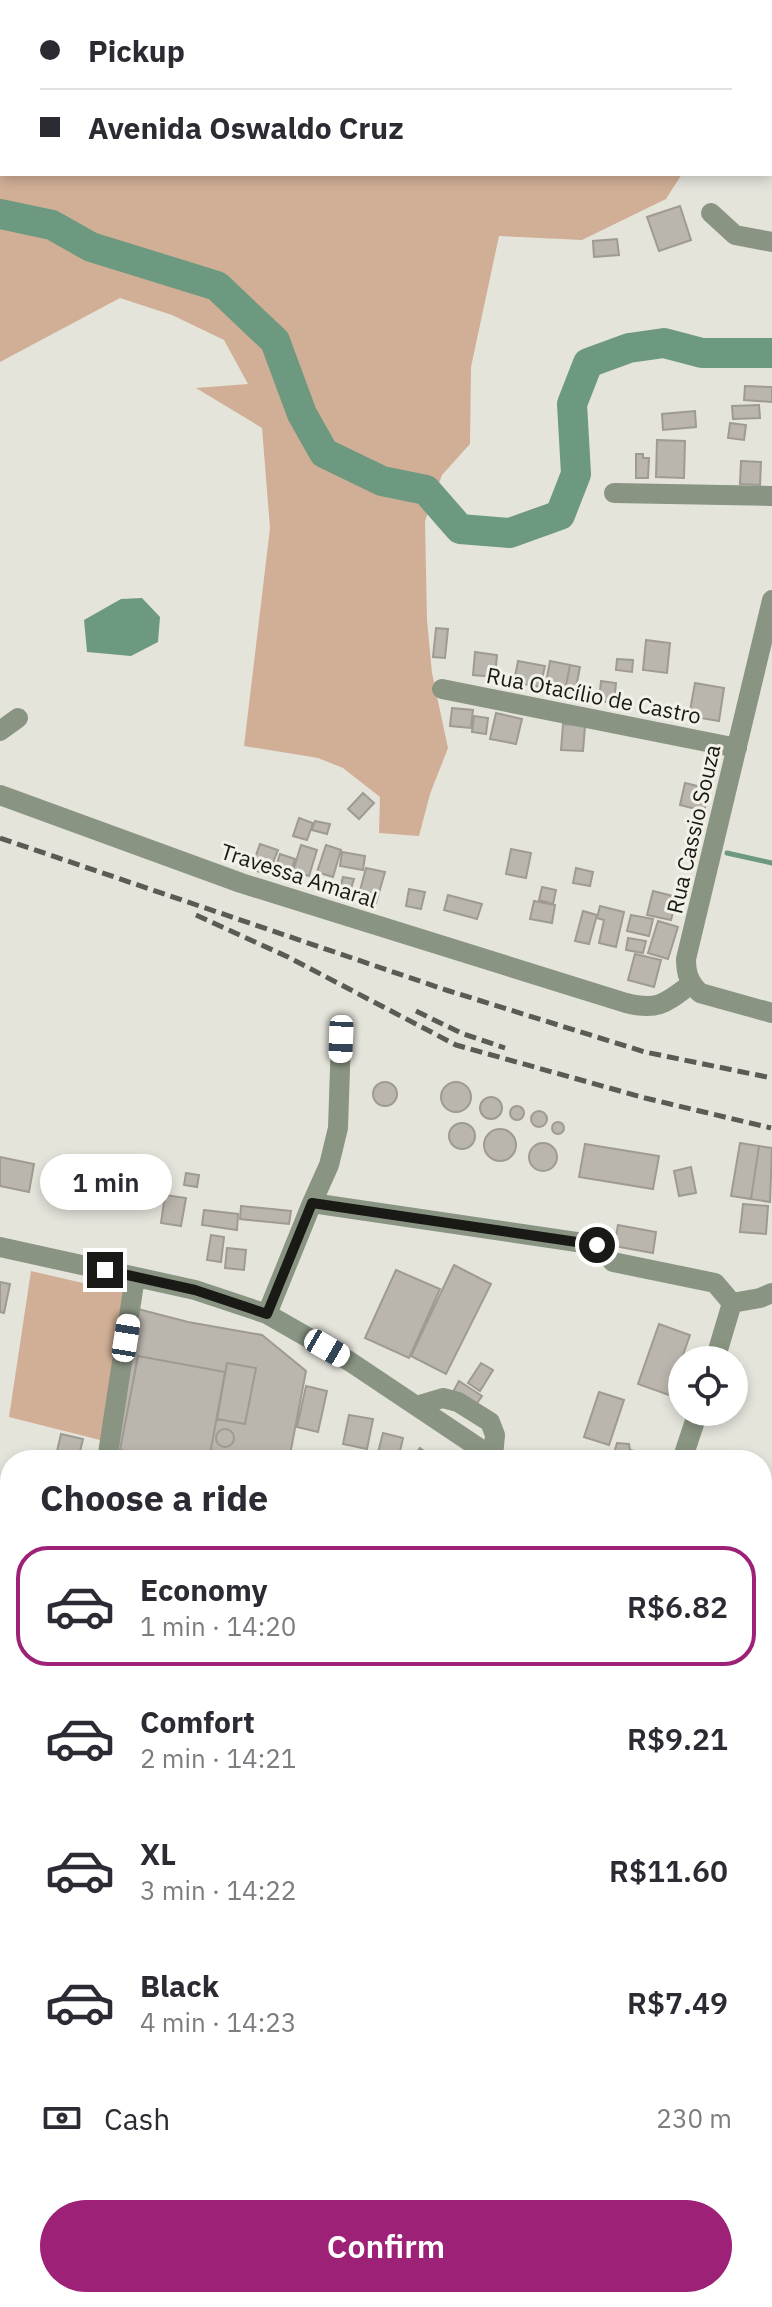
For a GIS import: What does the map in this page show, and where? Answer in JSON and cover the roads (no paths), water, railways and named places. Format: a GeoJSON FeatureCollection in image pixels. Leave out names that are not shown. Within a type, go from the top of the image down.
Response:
{"type":"FeatureCollection","features":[{"type":"Feature","properties":{"kind":"street"},"geometry":{"type":"LineString","coordinates":[[711,213],[735,235],[772,242]]}},
{"type":"Feature","properties":{"kind":"street"},"geometry":{"type":"LineString","coordinates":[[614,493],[772,496]]}},
{"type":"Feature","properties":{"kind":"street","name":"Rua Cassio Souza"},"geometry":{"type":"LineString","coordinates":[[691,984],[686,973],[686,959],[772,600]]}},
{"type":"Feature","properties":{"kind":"street","name":"Rua Otacílio de Castro"},"geometry":{"type":"LineString","coordinates":[[442,689],[737,748]]}},
{"type":"Feature","properties":{"kind":"street"},"geometry":{"type":"LineString","coordinates":[[0,731],[18,718]]}},
{"type":"Feature","properties":{"kind":"street","name":"Travessa Amaral"},"geometry":{"type":"LineString","coordinates":[[0,795],[241,883],[645,1008],[659,1006],[691,984]]}},
{"type":"Feature","properties":{"kind":"street"},"geometry":{"type":"LineString","coordinates":[[691,984],[700,993],[772,1013]]}},
{"type":"Feature","properties":{"kind":"street"},"geometry":{"type":"LineString","coordinates":[[267,1314],[329,1165],[338,1128],[341,1039]]}},
{"type":"Feature","properties":{"kind":"street"},"geometry":{"type":"LineString","coordinates":[[312,1203],[597,1245],[613,1262],[715,1283],[732,1303]]}},
{"type":"Feature","properties":{"kind":"street"},"geometry":{"type":"LineString","coordinates":[[0,1247],[195,1290],[267,1314],[349,1361],[482,1450]]}},
{"type":"Feature","properties":{"kind":"street"},"geometry":{"type":"LineString","coordinates":[[109,1450],[135,1277]]}},
{"type":"Feature","properties":{"kind":"street"},"geometry":{"type":"LineString","coordinates":[[732,1303],[772,1293]]}},
{"type":"Feature","properties":{"kind":"street"},"geometry":{"type":"LineString","coordinates":[[719,1346],[732,1303]]}},
{"type":"Feature","properties":{"kind":"street"},"geometry":{"type":"LineString","coordinates":[[685,1450],[693,1426]]}},
{"type":"Feature","properties":{"kind":"waterway"},"geometry":{"type":"LineString","coordinates":[[0,214],[52,225],[91,247],[217,286],[275,341],[302,414],[324,453],[382,481],[426,490],[460,529],[510,533],[560,515],[576,474],[572,404],[588,363],[629,348],[664,343],[702,353],[772,353]]}},
{"type":"Feature","properties":{"kind":"waterway"},"geometry":{"type":"LineString","coordinates":[[727,853],[772,863]]}},
{"type":"Feature","properties":{"kind":"railway"},"geometry":{"type":"LineString","coordinates":[[0,838],[446,990],[645,1052],[772,1078]]}},
{"type":"Feature","properties":{"kind":"railway"},"geometry":{"type":"LineString","coordinates":[[196,915],[288,957],[456,1045],[645,1098],[771,1128]]}},
{"type":"Feature","properties":{"kind":"railway"},"geometry":{"type":"LineString","coordinates":[[416,1011],[461,1033],[505,1048]]}}]}
